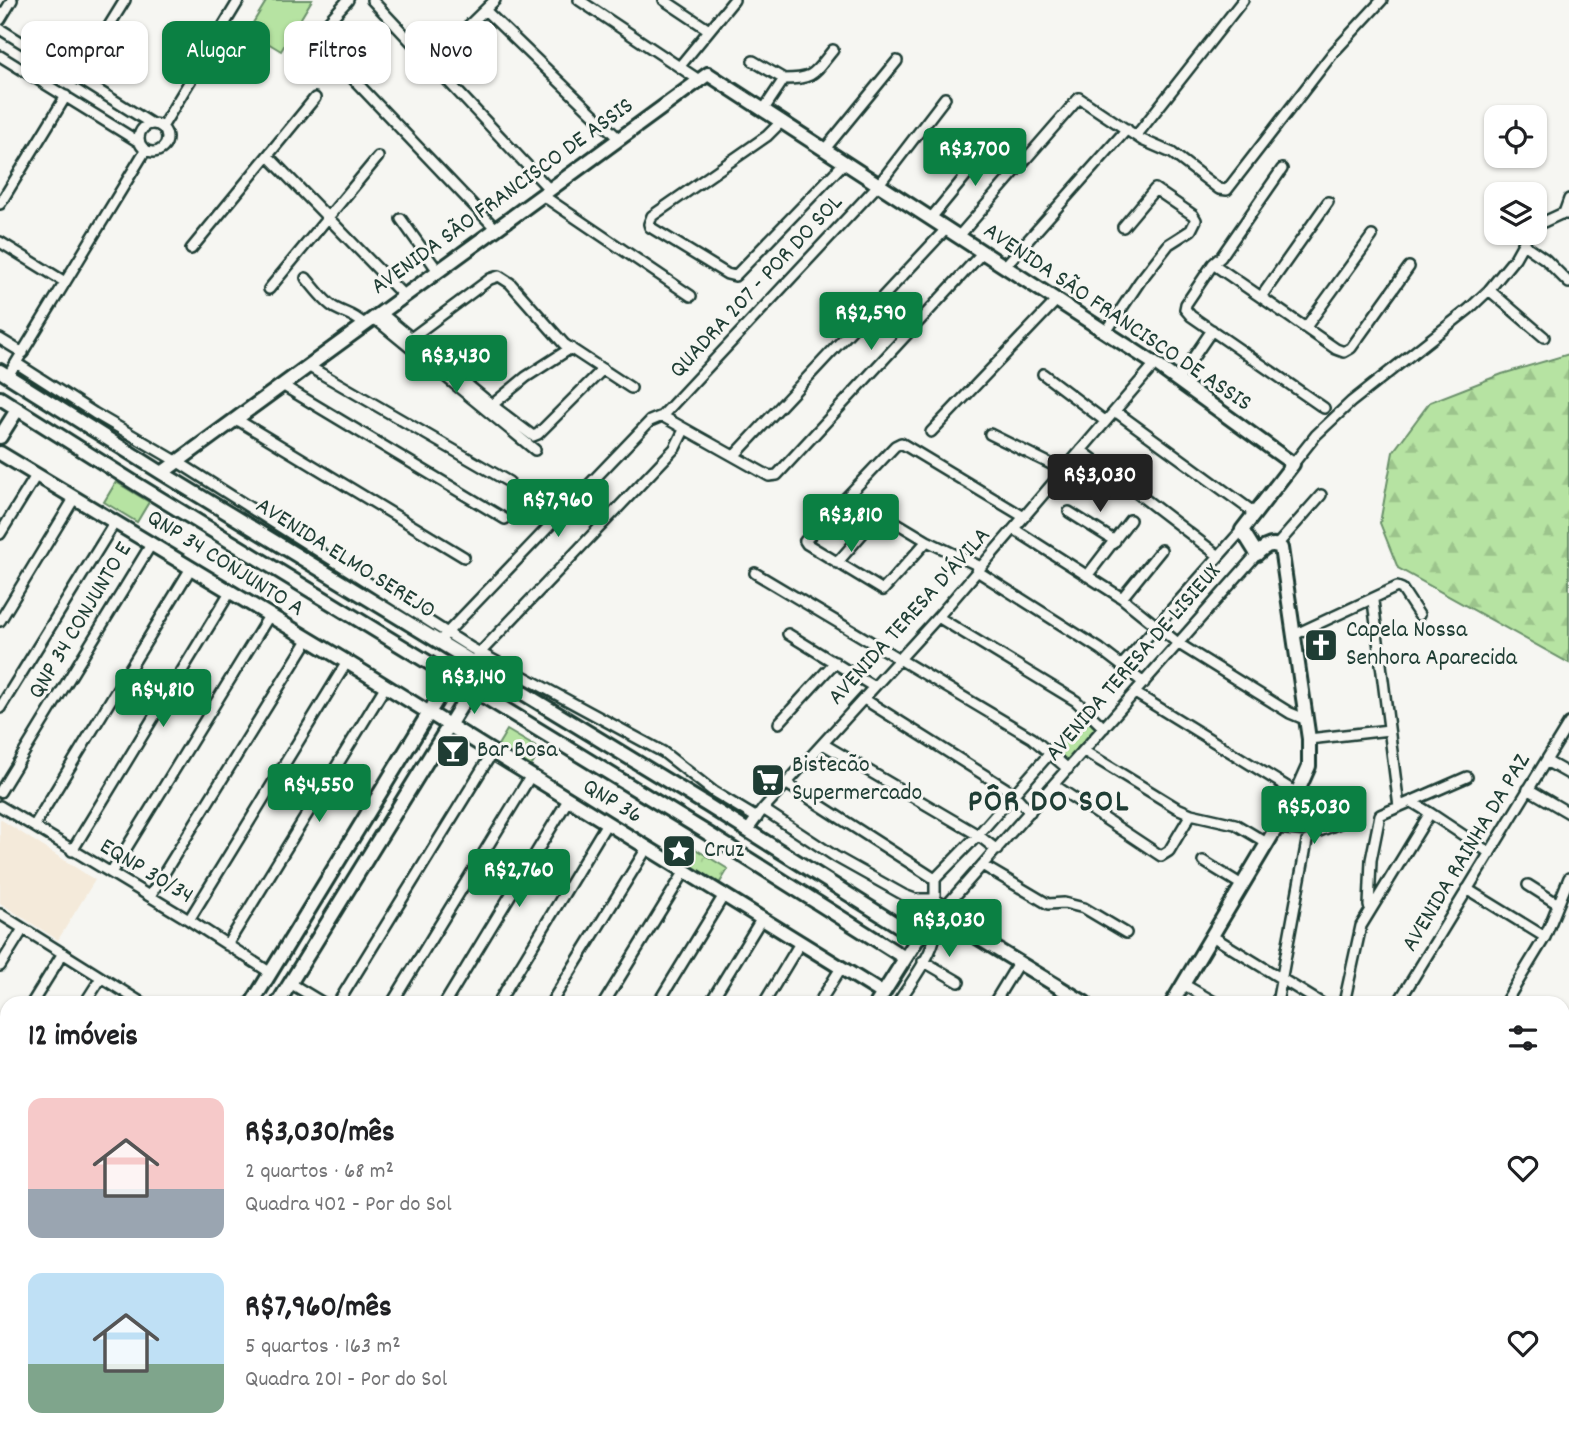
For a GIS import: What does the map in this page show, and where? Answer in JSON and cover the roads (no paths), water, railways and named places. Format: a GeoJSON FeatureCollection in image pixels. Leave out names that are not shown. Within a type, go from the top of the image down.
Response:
{"type":"FeatureCollection","features":[{"type":"Feature","properties":{"kind":"street"},"geometry":{"type":"LineString","coordinates":[[0,20],[12,0]]}},
{"type":"Feature","properties":{"kind":"street"},"geometry":{"type":"LineString","coordinates":[[112,21],[125,0]]}},
{"type":"Feature","properties":{"kind":"street"},"geometry":{"type":"LineString","coordinates":[[139,142],[141,130],[157,125],[238,0]]}},
{"type":"Feature","properties":{"kind":"street"},"geometry":{"type":"LineString","coordinates":[[348,0],[318,33],[320,43],[496,229]]}},
{"type":"Feature","properties":{"kind":"street"},"geometry":{"type":"LineString","coordinates":[[372,0],[546,192],[691,296]]}},
{"type":"Feature","properties":{"kind":"street"},"geometry":{"type":"LineString","coordinates":[[474,21],[495,0]]}},
{"type":"Feature","properties":{"kind":"street"},"geometry":{"type":"LineString","coordinates":[[579,0],[699,80]]}},
{"type":"Feature","properties":{"kind":"street"},"geometry":{"type":"LineString","coordinates":[[664,0],[709,30]]}},
{"type":"Feature","properties":{"kind":"street"},"geometry":{"type":"LineString","coordinates":[[680,66],[734,0]]}},
{"type":"Feature","properties":{"kind":"street"},"geometry":{"type":"LineString","coordinates":[[1136,136],[1243,0]]}},
{"type":"Feature","properties":{"kind":"street"},"geometry":{"type":"LineString","coordinates":[[959,236],[1079,99],[1147,143],[1172,153],[1219,189],[1227,190],[1333,53],[1382,0]]}},
{"type":"Feature","properties":{"kind":"street"},"geometry":{"type":"LineString","coordinates":[[485,10],[619,139]]}},
{"type":"Feature","properties":{"kind":"street"},"geometry":{"type":"LineString","coordinates":[[0,29],[21,42]]}},
{"type":"Feature","properties":{"kind":"street"},"geometry":{"type":"LineString","coordinates":[[753,61],[784,79],[801,79],[811,76],[832,50]]}},
{"type":"Feature","properties":{"kind":"street"},"geometry":{"type":"LineString","coordinates":[[0,56],[139,142],[145,150],[154,153],[165,146],[168,138],[157,125],[91,84]]}},
{"type":"Feature","properties":{"kind":"street"},"geometry":{"type":"LineString","coordinates":[[825,149],[897,61]]}},
{"type":"Feature","properties":{"kind":"street","name":"AVENIDA SÃO FRANCISCO DE ASSIS"},"geometry":{"type":"LineString","coordinates":[[162,473],[708,74],[1155,363],[1293,464]]}},
{"type":"Feature","properties":{"kind":"street"},"geometry":{"type":"LineString","coordinates":[[764,109],[784,79]]}},
{"type":"Feature","properties":{"kind":"street"},"geometry":{"type":"LineString","coordinates":[[0,204],[66,96]]}},
{"type":"Feature","properties":{"kind":"street"},"geometry":{"type":"LineString","coordinates":[[191,249],[315,98]]}},
{"type":"Feature","properties":{"kind":"street","name":"QUADRA 207 - POR DO SOL"},"geometry":{"type":"LineString","coordinates":[[443,637],[650,421],[662,416],[879,184],[945,98]]}},
{"type":"Feature","properties":{"kind":"street"},"geometry":{"type":"LineString","coordinates":[[782,121],[767,136],[652,216],[650,227],[727,275],[735,276],[845,162]]}},
{"type":"Feature","properties":{"kind":"street"},"geometry":{"type":"LineString","coordinates":[[1005,266],[1127,129]]}},
{"type":"Feature","properties":{"kind":"street"},"geometry":{"type":"LineString","coordinates":[[931,218],[995,140]]}},
{"type":"Feature","properties":{"kind":"street"},"geometry":{"type":"LineString","coordinates":[[4,374],[23,353],[145,150]]}},
{"type":"Feature","properties":{"kind":"street"},"geometry":{"type":"LineString","coordinates":[[268,156],[404,296]]}},
{"type":"Feature","properties":{"kind":"street"},"geometry":{"type":"LineString","coordinates":[[269,289],[378,157]]}},
{"type":"Feature","properties":{"kind":"street"},"geometry":{"type":"LineString","coordinates":[[1282,169],[1185,306],[1191,316],[1324,408]]}},
{"type":"Feature","properties":{"kind":"street"},"geometry":{"type":"LineString","coordinates":[[1106,332],[1169,244],[1191,230],[1196,220],[1193,215],[1155,189],[1123,227]]}},
{"type":"Feature","properties":{"kind":"street"},"geometry":{"type":"LineString","coordinates":[[1547,221],[1567,213],[1569,199]]}},
{"type":"Feature","properties":{"kind":"street"},"geometry":{"type":"LineString","coordinates":[[1261,297],[1328,202]]}},
{"type":"Feature","properties":{"kind":"street"},"geometry":{"type":"LineString","coordinates":[[401,219],[439,271]]}},
{"type":"Feature","properties":{"kind":"street"},"geometry":{"type":"LineString","coordinates":[[735,455],[947,228]]}},
{"type":"Feature","properties":{"kind":"street"},"geometry":{"type":"LineString","coordinates":[[1306,327],[1372,236]]}},
{"type":"Feature","properties":{"kind":"street"},"geometry":{"type":"LineString","coordinates":[[0,242],[65,282]]}},
{"type":"Feature","properties":{"kind":"street"},"geometry":{"type":"LineString","coordinates":[[1123,664],[1242,530],[1316,435],[1351,402],[1469,309],[1489,290],[1522,245]]}},
{"type":"Feature","properties":{"kind":"street"},"geometry":{"type":"LineString","coordinates":[[1524,245],[1545,259],[1569,282]]}},
{"type":"Feature","properties":{"kind":"street"},"geometry":{"type":"LineString","coordinates":[[662,416],[769,476],[777,475],[983,252]]}},
{"type":"Feature","properties":{"kind":"street"},"geometry":{"type":"LineString","coordinates":[[1213,264],[1336,349],[1347,351],[1409,267]]}},
{"type":"Feature","properties":{"kind":"street"},"geometry":{"type":"LineString","coordinates":[[411,338],[490,279],[499,276],[510,283],[571,348],[631,388]]}},
{"type":"Feature","properties":{"kind":"street"},"geometry":{"type":"LineString","coordinates":[[306,278],[336,309],[373,319],[411,338],[492,405],[536,436],[603,369]]}},
{"type":"Feature","properties":{"kind":"street"},"geometry":{"type":"LineString","coordinates":[[1489,290],[1544,337]]}},
{"type":"Feature","properties":{"kind":"street"},"geometry":{"type":"LineString","coordinates":[[931,432],[1057,300]]}},
{"type":"Feature","properties":{"kind":"street"},"geometry":{"type":"LineString","coordinates":[[373,319],[535,450]]}},
{"type":"Feature","properties":{"kind":"street"},"geometry":{"type":"LineString","coordinates":[[1178,380],[1212,330]]}},
{"type":"Feature","properties":{"kind":"street"},"geometry":{"type":"LineString","coordinates":[[0,339],[23,353]]}},
{"type":"Feature","properties":{"kind":"street"},"geometry":{"type":"LineString","coordinates":[[492,405],[526,377],[571,348]]}},
{"type":"Feature","properties":{"kind":"street"},"geometry":{"type":"LineString","coordinates":[[16,363],[177,462],[443,637]]}},
{"type":"Feature","properties":{"kind":"street","name":"AVENIDA TERESA D'ÁVILA"},"geometry":{"type":"LineString","coordinates":[[747,831],[938,617],[1155,363]]}},
{"type":"Feature","properties":{"kind":"street"},"geometry":{"type":"LineString","coordinates":[[308,366],[509,482]]}},
{"type":"Feature","properties":{"kind":"street","name":"AVENIDA ELMO SEREJO"},"geometry":{"type":"LineString","coordinates":[[4,374],[162,473],[476,657],[918,938]]}},
{"type":"Feature","properties":{"kind":"street"},"geometry":{"type":"LineString","coordinates":[[1043,374],[1105,421]]}},
{"type":"Feature","properties":{"kind":"street"},"geometry":{"type":"LineString","coordinates":[[282,385],[505,519]]}},
{"type":"Feature","properties":{"kind":"street","name":"AVENIDA ELMO SEREJO"},"geometry":{"type":"LineString","coordinates":[[0,398],[687,820],[905,958]]}},
{"type":"Feature","properties":{"kind":"street"},"geometry":{"type":"LineString","coordinates":[[0,436],[17,410]]}},
{"type":"Feature","properties":{"kind":"street"},"geometry":{"type":"LineString","coordinates":[[1115,411],[1255,514]]}},
{"type":"Feature","properties":{"kind":"street"},"geometry":{"type":"LineString","coordinates":[[236,419],[464,557]]}},
{"type":"Feature","properties":{"kind":"street"},"geometry":{"type":"LineString","coordinates":[[684,430],[676,448],[476,657],[663,752],[715,792],[760,814],[904,895],[915,899],[935,899]]}},
{"type":"Feature","properties":{"kind":"street"},"geometry":{"type":"LineString","coordinates":[[990,434],[1063,470]]}},
{"type":"Feature","properties":{"kind":"street"},"geometry":{"type":"LineString","coordinates":[[928,541],[883,590],[807,544],[806,540],[899,444],[1024,517]]}},
{"type":"Feature","properties":{"kind":"street"},"geometry":{"type":"LineString","coordinates":[[1081,450],[1219,556]]}},
{"type":"Feature","properties":{"kind":"street","name":"QNP 34 CONJUNTO A"},"geometry":{"type":"LineString","coordinates":[[0,453],[152,543],[427,713]]}},
{"type":"Feature","properties":{"kind":"street"},"geometry":{"type":"LineString","coordinates":[[0,534],[37,474]]}},
{"type":"Feature","properties":{"kind":"street"},"geometry":{"type":"LineString","coordinates":[[1176,996],[1297,793],[1309,766],[1307,720],[1279,546],[1321,495]]}},
{"type":"Feature","properties":{"kind":"street"},"geometry":{"type":"LineString","coordinates":[[0,621],[75,497]]}},
{"type":"Feature","properties":{"kind":"street"},"geometry":{"type":"LineString","coordinates":[[210,527],[223,521],[225,509]]}},
{"type":"Feature","properties":{"kind":"street"},"geometry":{"type":"LineString","coordinates":[[1069,512],[1115,541]]}},
{"type":"Feature","properties":{"kind":"street"},"geometry":{"type":"LineString","coordinates":[[837,563],[880,514],[886,515],[979,569],[1123,664],[1144,683]]}},
{"type":"Feature","properties":{"kind":"street"},"geometry":{"type":"LineString","coordinates":[[229,539],[227,535],[231,524],[242,520]]}},
{"type":"Feature","properties":{"kind":"street"},"geometry":{"type":"LineString","coordinates":[[1087,576],[1130,520]]}},
{"type":"Feature","properties":{"kind":"street"},"geometry":{"type":"LineString","coordinates":[[0,708],[114,522]]}},
{"type":"Feature","properties":{"kind":"street"},"geometry":{"type":"LineString","coordinates":[[1014,529],[1122,598],[1178,645],[1307,720]]}},
{"type":"Feature","properties":{"kind":"street"},"geometry":{"type":"LineString","coordinates":[[1242,530],[1257,554]]}},
{"type":"Feature","properties":{"kind":"street","name":"QNP 34 CONJUNTO E"},"geometry":{"type":"LineString","coordinates":[[0,792],[152,543]]}},
{"type":"Feature","properties":{"kind":"street","name":"AVENIDA TERESA DE LISIEUX"},"geometry":{"type":"LineString","coordinates":[[940,913],[1263,547],[1279,546]]}},
{"type":"Feature","properties":{"kind":"street"},"geometry":{"type":"LineString","coordinates":[[1122,598],[1161,550]]}},
{"type":"Feature","properties":{"kind":"street"},"geometry":{"type":"LineString","coordinates":[[34,826],[191,569]]}},
{"type":"Feature","properties":{"kind":"street"},"geometry":{"type":"LineString","coordinates":[[755,573],[1032,738],[1068,769]]}},
{"type":"Feature","properties":{"kind":"street"},"geometry":{"type":"LineString","coordinates":[[1294,635],[1397,587],[1402,589],[1419,615]]}},
{"type":"Feature","properties":{"kind":"street"},"geometry":{"type":"LineString","coordinates":[[72,850],[230,592]]}},
{"type":"Feature","properties":{"kind":"street"},"geometry":{"type":"LineString","coordinates":[[1373,601],[1399,807]]}},
{"type":"Feature","properties":{"kind":"street"},"geometry":{"type":"LineString","coordinates":[[111,873],[269,616]]}},
{"type":"Feature","properties":{"kind":"street"},"geometry":{"type":"LineString","coordinates":[[938,617],[1076,701],[1104,728]]}},
{"type":"Feature","properties":{"kind":"street"},"geometry":{"type":"LineString","coordinates":[[788,634],[874,687]]}},
{"type":"Feature","properties":{"kind":"street"},"geometry":{"type":"LineString","coordinates":[[150,896],[308,640]]}},
{"type":"Feature","properties":{"kind":"street"},"geometry":{"type":"LineString","coordinates":[[189,919],[347,662]]}},
{"type":"Feature","properties":{"kind":"street"},"geometry":{"type":"LineString","coordinates":[[779,723],[835,662]]}},
{"type":"Feature","properties":{"kind":"street"},"geometry":{"type":"LineString","coordinates":[[256,996],[452,675]]}},
{"type":"Feature","properties":{"kind":"street"},"geometry":{"type":"LineString","coordinates":[[227,945],[385,687]]}},
{"type":"Feature","properties":{"kind":"street"},"geometry":{"type":"LineString","coordinates":[[282,996],[472,688]]}},
{"type":"Feature","properties":{"kind":"street"},"geometry":{"type":"LineString","coordinates":[[1135,692],[1297,793]]}},
{"type":"Feature","properties":{"kind":"street"},"geometry":{"type":"LineString","coordinates":[[864,699],[1013,793],[1030,812]]}},
{"type":"Feature","properties":{"kind":"street","name":"QNP 36"},"geometry":{"type":"LineString","coordinates":[[427,713],[762,918],[841,968],[876,996]]}},
{"type":"Feature","properties":{"kind":"street","name":"AVENIDA RAINHA DA PAZ"},"geometry":{"type":"LineString","coordinates":[[1402,996],[1569,723]]}},
{"type":"Feature","properties":{"kind":"street"},"geometry":{"type":"LineString","coordinates":[[1309,739],[1389,730]]}},
{"type":"Feature","properties":{"kind":"street"},"geometry":{"type":"LineString","coordinates":[[823,744],[978,835],[997,850]]}},
{"type":"Feature","properties":{"kind":"street"},"geometry":{"type":"LineString","coordinates":[[1084,751],[1177,808],[1235,824],[1267,843]]}},
{"type":"Feature","properties":{"kind":"street"},"geometry":{"type":"LineString","coordinates":[[902,996],[933,946],[937,932],[940,913],[935,899],[935,880],[1051,752]]}},
{"type":"Feature","properties":{"kind":"street"},"geometry":{"type":"LineString","coordinates":[[342,996],[492,753]]}},
{"type":"Feature","properties":{"kind":"street"},"geometry":{"type":"LineString","coordinates":[[1546,761],[1569,774]]}},
{"type":"Feature","properties":{"kind":"street"},"geometry":{"type":"LineString","coordinates":[[396,996],[530,776]]}},
{"type":"Feature","properties":{"kind":"street"},"geometry":{"type":"LineString","coordinates":[[1369,911],[1371,860],[1379,818],[1384,813],[1467,777]]}},
{"type":"Feature","properties":{"kind":"street"},"geometry":{"type":"LineString","coordinates":[[787,784],[935,880]]}},
{"type":"Feature","properties":{"kind":"street"},"geometry":{"type":"LineString","coordinates":[[1054,785],[1163,856],[1169,851],[1191,814]]}},
{"type":"Feature","properties":{"kind":"street"},"geometry":{"type":"LineString","coordinates":[[1528,789],[1569,813]]}},
{"type":"Feature","properties":{"kind":"street"},"geometry":{"type":"LineString","coordinates":[[687,820],[696,814],[702,803],[715,792]]}},
{"type":"Feature","properties":{"kind":"street"},"geometry":{"type":"LineString","coordinates":[[448,996],[568,800]]}},
{"type":"Feature","properties":{"kind":"street"},"geometry":{"type":"LineString","coordinates":[[1412,802],[1490,853]]}},
{"type":"Feature","properties":{"kind":"street","name":"EQNP 30/34"},"geometry":{"type":"LineString","coordinates":[[0,806],[189,919],[271,972]]}},
{"type":"Feature","properties":{"kind":"street"},"geometry":{"type":"LineString","coordinates":[[704,831],[705,818],[717,812]]}},
{"type":"Feature","properties":{"kind":"street"},"geometry":{"type":"LineString","coordinates":[[1345,996],[1356,939],[1369,911],[1430,813]]}},
{"type":"Feature","properties":{"kind":"street"},"geometry":{"type":"LineString","coordinates":[[1276,828],[1317,832],[1345,821]]}},
{"type":"Feature","properties":{"kind":"street"},"geometry":{"type":"LineString","coordinates":[[502,996],[607,823]]}},
{"type":"Feature","properties":{"kind":"street"},"geometry":{"type":"LineString","coordinates":[[1278,996],[1307,841]]}},
{"type":"Feature","properties":{"kind":"street"},"geometry":{"type":"LineString","coordinates":[[555,996],[647,848]]}},
{"type":"Feature","properties":{"kind":"street"},"geometry":{"type":"LineString","coordinates":[[1203,861],[1242,886]]}},
{"type":"Feature","properties":{"kind":"street"},"geometry":{"type":"LineString","coordinates":[[338,863],[345,873],[357,875]]}},
{"type":"Feature","properties":{"kind":"street"},"geometry":{"type":"LineString","coordinates":[[982,865],[1048,904],[1064,903],[1084,908],[1126,933]]}},
{"type":"Feature","properties":{"kind":"street"},"geometry":{"type":"LineString","coordinates":[[608,996],[685,871]]}},
{"type":"Feature","properties":{"kind":"street"},"geometry":{"type":"LineString","coordinates":[[1509,996],[1545,937],[1569,878]]}},
{"type":"Feature","properties":{"kind":"street"},"geometry":{"type":"LineString","coordinates":[[328,879],[340,882],[347,891]]}},
{"type":"Feature","properties":{"kind":"street"},"geometry":{"type":"LineString","coordinates":[[1528,885],[1558,904]]}},
{"type":"Feature","properties":{"kind":"street"},"geometry":{"type":"LineString","coordinates":[[1467,889],[1545,937]]}},
{"type":"Feature","properties":{"kind":"street"},"geometry":{"type":"LineString","coordinates":[[662,996],[724,895]]}},
{"type":"Feature","properties":{"kind":"street"},"geometry":{"type":"LineString","coordinates":[[905,930],[940,913]]}},
{"type":"Feature","properties":{"kind":"street"},"geometry":{"type":"LineString","coordinates":[[880,996],[918,938],[940,913]]}},
{"type":"Feature","properties":{"kind":"street"},"geometry":{"type":"LineString","coordinates":[[940,913],[1018,962],[1065,996]]}},
{"type":"Feature","properties":{"kind":"street"},"geometry":{"type":"LineString","coordinates":[[0,914],[130,996]]}},
{"type":"Feature","properties":{"kind":"street"},"geometry":{"type":"LineString","coordinates":[[714,996],[762,918]]}},
{"type":"Feature","properties":{"kind":"street"},"geometry":{"type":"LineString","coordinates":[[0,966],[23,929]]}},
{"type":"Feature","properties":{"kind":"street"},"geometry":{"type":"LineString","coordinates":[[1212,936],[1310,996]]}},
{"type":"Feature","properties":{"kind":"street"},"geometry":{"type":"LineString","coordinates":[[768,996],[800,943]]}},
{"type":"Feature","properties":{"kind":"street"},"geometry":{"type":"LineString","coordinates":[[36,996],[62,953]]}},
{"type":"Feature","properties":{"kind":"street"},"geometry":{"type":"LineString","coordinates":[[923,961],[959,982]]}},
{"type":"Feature","properties":{"kind":"street"},"geometry":{"type":"LineString","coordinates":[[998,996],[1018,962]]}},
{"type":"Feature","properties":{"kind":"street"},"geometry":{"type":"LineString","coordinates":[[823,996],[841,968]]}},
{"type":"Feature","properties":{"kind":"street"},"geometry":{"type":"LineString","coordinates":[[89,996],[101,978]]}},
{"type":"Feature","properties":{"kind":"street"},"geometry":{"type":"LineString","coordinates":[[290,983],[311,996]]}},
{"type":"Feature","properties":{"kind":"street"},"geometry":{"type":"LineString","coordinates":[[1183,984],[1204,996]]}},
{"type":"Feature","properties":{"kind":"place","name":"Capela Nossa Senhora Aparecida"},"geometry":{"type":"Point","coordinates":[1321,645]}},
{"type":"Feature","properties":{"kind":"place","name":"Bar Bosa"},"geometry":{"type":"Point","coordinates":[453,751]}},
{"type":"Feature","properties":{"kind":"place","name":"Bistecão Supermercado"},"geometry":{"type":"Point","coordinates":[768,780]}},
{"type":"Feature","properties":{"kind":"place","name":"Cruz"},"geometry":{"type":"Point","coordinates":[679,851]}},
{"type":"Feature","properties":{"kind":"district","name":"PÔR DO SOL"},"geometry":{"type":"Point","coordinates":[1049,804]}}]}
